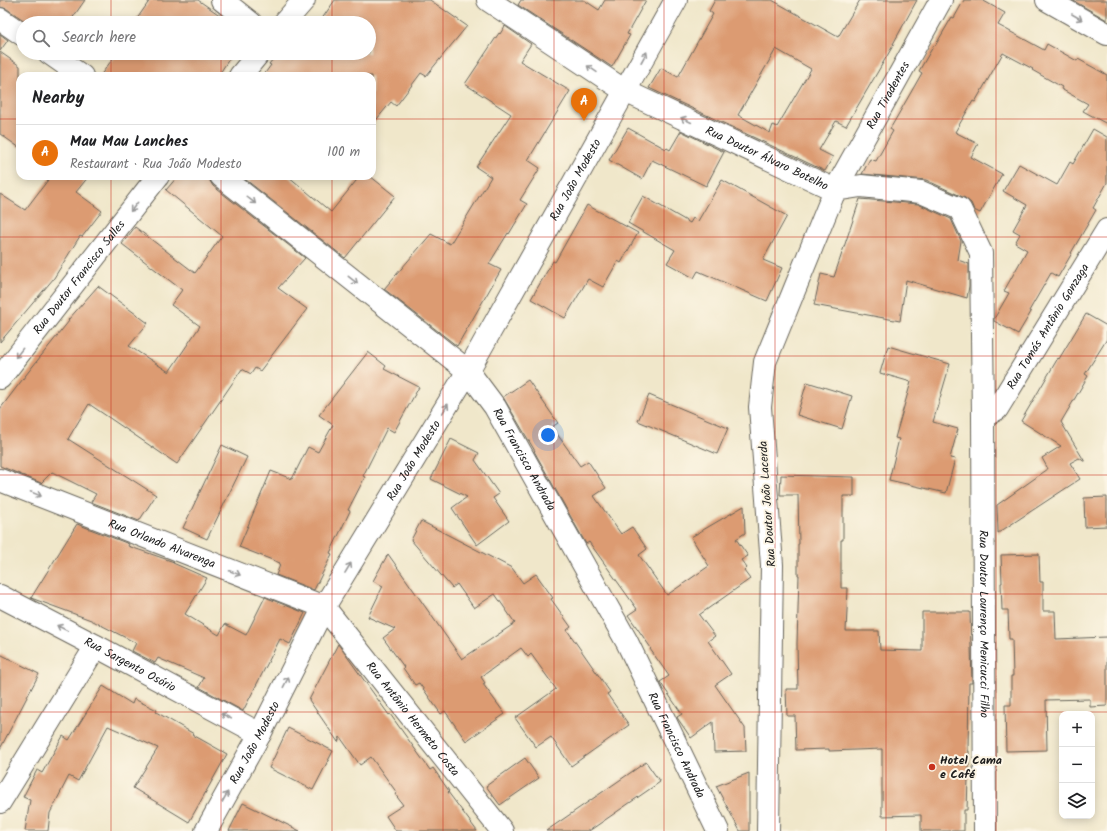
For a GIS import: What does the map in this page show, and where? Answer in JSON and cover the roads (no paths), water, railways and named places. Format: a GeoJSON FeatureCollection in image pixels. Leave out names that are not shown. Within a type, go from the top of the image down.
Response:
{"type":"FeatureCollection","features":[{"type":"Feature","properties":{"kind":"street"},"geometry":{"type":"LineString","coordinates":[[222,0],[242,16]]}},
{"type":"Feature","properties":{"kind":"street"},"geometry":{"type":"LineString","coordinates":[[290,16],[304,0]]}},
{"type":"Feature","properties":{"kind":"street","name":"Rua Doutor Álvaro Botelho"},"geometry":{"type":"LineString","coordinates":[[488,0],[625,91],[835,190],[861,186],[921,192],[960,209],[981,253],[983,417]]}},
{"type":"Feature","properties":{"kind":"street","name":"Rua João Modesto"},"geometry":{"type":"LineString","coordinates":[[206,831],[260,734],[324,607],[468,371],[676,0]]}},
{"type":"Feature","properties":{"kind":"street","name":"Rua Tiradentes"},"geometry":{"type":"LineString","coordinates":[[835,190],[941,0]]}},
{"type":"Feature","properties":{"kind":"street"},"geometry":{"type":"LineString","coordinates":[[1047,0],[1107,34]]}},
{"type":"Feature","properties":{"kind":"street"},"geometry":{"type":"LineString","coordinates":[[0,19],[16,30]]}},
{"type":"Feature","properties":{"kind":"street"},"geometry":{"type":"LineString","coordinates":[[59,60],[76,72]]}},
{"type":"Feature","properties":{"kind":"street"},"geometry":{"type":"LineString","coordinates":[[243,72],[253,60]]}},
{"type":"Feature","properties":{"kind":"street","name":"Rua Doutor Francisco Salles"},"geometry":{"type":"LineString","coordinates":[[0,378],[155,180]]}},
{"type":"Feature","properties":{"kind":"street","name":"Rua Francisco Andrada"},"geometry":{"type":"LineString","coordinates":[[225,180],[468,371],[495,407],[627,642],[718,831]]}},
{"type":"Feature","properties":{"kind":"street","name":"Rua Doutor João Lacerda"},"geometry":{"type":"LineString","coordinates":[[768,831],[772,565],[760,406],[765,362],[835,190]]}},
{"type":"Feature","properties":{"kind":"street","name":"Rua Tomás Antônio Gonzaga"},"geometry":{"type":"LineString","coordinates":[[983,417],[997,409],[1107,230]]}},
{"type":"Feature","properties":{"kind":"street","name":"Rua Doutor Lourenço Menicucci Filho"},"geometry":{"type":"LineString","coordinates":[[983,417],[985,831]]}},
{"type":"Feature","properties":{"kind":"street","name":"Rua Orlando Alvarenga"},"geometry":{"type":"LineString","coordinates":[[0,480],[324,607]]}},
{"type":"Feature","properties":{"kind":"street","name":"Rua Sargento Osório"},"geometry":{"type":"LineString","coordinates":[[0,596],[260,734]]}},
{"type":"Feature","properties":{"kind":"street","name":"Rua Antônio Hermeto Costa"},"geometry":{"type":"LineString","coordinates":[[324,607],[502,831]]}},
{"type":"Feature","properties":{"kind":"street"},"geometry":{"type":"LineString","coordinates":[[0,802],[96,646]]}},
{"type":"Feature","properties":{"kind":"place","name":"Mau Mau Lanches"},"geometry":{"type":"Point","coordinates":[584,121]}},
{"type":"Feature","properties":{"kind":"place","name":"Hotel Cama e Café"},"geometry":{"type":"Point","coordinates":[932,767]}}]}
